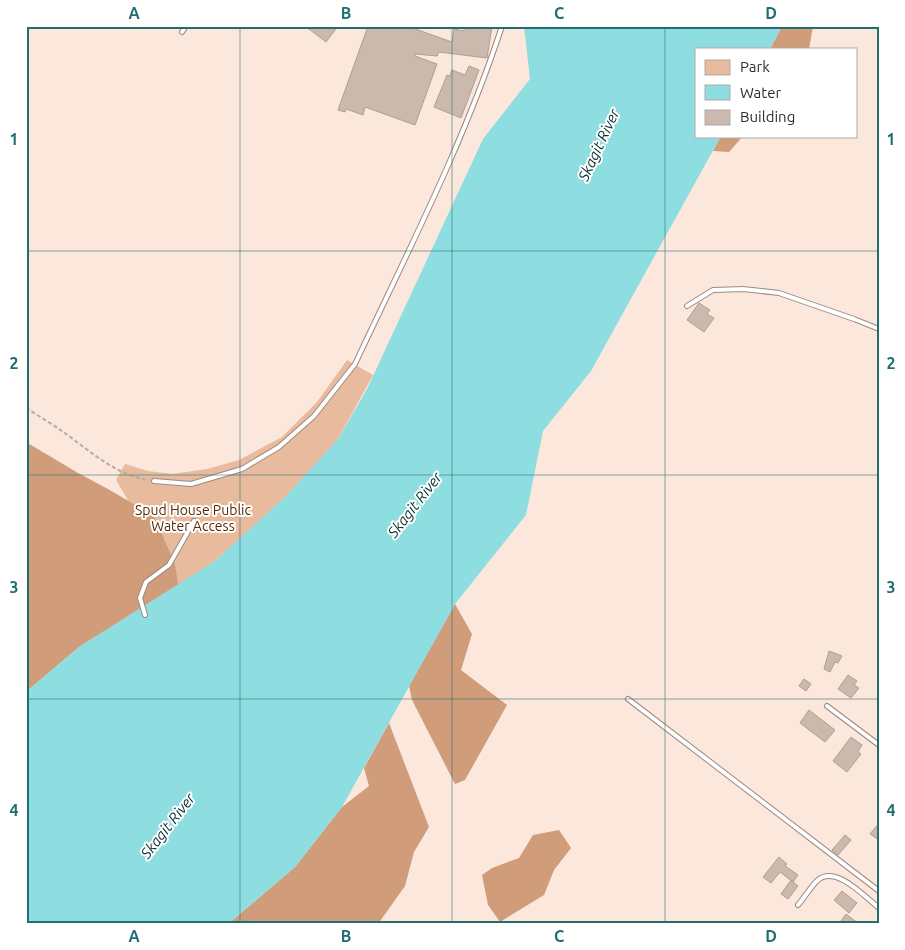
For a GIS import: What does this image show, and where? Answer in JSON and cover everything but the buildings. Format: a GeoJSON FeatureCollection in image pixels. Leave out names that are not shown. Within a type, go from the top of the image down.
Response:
{"type":"FeatureCollection","features":[{"type":"Feature","properties":{"kind":"lane"},"geometry":{"type":"LineString","coordinates":[[182,32],[186,26]]}},
{"type":"Feature","properties":{"kind":"lane"},"geometry":{"type":"LineString","coordinates":[[154,481],[191,484],[242,469],[279,447],[314,416],[344,380],[355,364],[461,138],[502,26]]}},
{"type":"Feature","properties":{"kind":"lane"},"geometry":{"type":"LineString","coordinates":[[687,306],[713,290],[742,289],[779,293],[879,329]]}},
{"type":"Feature","properties":{"kind":"lane"},"geometry":{"type":"LineString","coordinates":[[145,615],[140,598],[146,582],[169,565],[194,522]]}},
{"type":"Feature","properties":{"kind":"lane"},"geometry":{"type":"LineString","coordinates":[[628,699],[879,891]]}},
{"type":"Feature","properties":{"kind":"lane"},"geometry":{"type":"LineString","coordinates":[[827,706],[879,746]]}},
{"type":"Feature","properties":{"kind":"lane"},"geometry":{"type":"LineString","coordinates":[[798,905],[819,879],[826,876],[840,877],[879,908]]}},
{"type":"Feature","properties":{"kind":"path"},"geometry":{"type":"LineString","coordinates":[[26,408],[114,468],[136,478],[154,481]]}},
{"type":"Feature","properties":{"kind":"green space","name":"Spud House Public Water Access"},"geometry":{"type":"Polygon","coordinates":[[[347,360],[373,375],[338,439],[285,497],[215,561],[178,585],[116,480],[125,464],[148,471],[172,474],[207,469],[239,460],[282,437],[317,402],[347,360]]]}},
{"type":"Feature","properties":{"kind":"shaded area"},"geometry":{"type":"Polygon","coordinates":[[[782,26],[813,26],[809,48],[771,48],[782,26]]]}},
{"type":"Feature","properties":{"kind":"shaded area"},"geometry":{"type":"Polygon","coordinates":[[[720,138],[741,138],[729,152],[713,151],[720,138]]]}},
{"type":"Feature","properties":{"kind":"shaded area"},"geometry":{"type":"Polygon","coordinates":[[[26,442],[154,516],[175,564],[178,585],[79,647],[26,692],[26,442]]]}},
{"type":"Feature","properties":{"kind":"shaded area"},"geometry":{"type":"Polygon","coordinates":[[[455,604],[472,634],[461,670],[507,705],[465,780],[455,784],[412,700],[409,686],[455,604]]]}},
{"type":"Feature","properties":{"kind":"shaded area"},"geometry":{"type":"Polygon","coordinates":[[[389,723],[429,827],[414,852],[405,886],[378,924],[228,924],[295,867],[342,807],[369,786],[364,768],[389,723]]]}},
{"type":"Feature","properties":{"kind":"shaded area"},"geometry":{"type":"Polygon","coordinates":[[[559,830],[571,848],[554,870],[544,895],[500,922],[488,905],[482,875],[492,868],[519,858],[533,835],[559,830]]]}},
{"type":"Feature","properties":{"kind":"water","name":"Skagit River"},"geometry":{"type":"Polygon","coordinates":[[[524,26],[782,26],[771,48],[695,48],[695,138],[720,138],[591,371],[543,431],[526,515],[455,604],[342,807],[295,867],[228,924],[26,924],[26,692],[79,647],[215,561],[285,497],[338,439],[367,389],[483,139],[530,79],[524,26]]]}}]}
